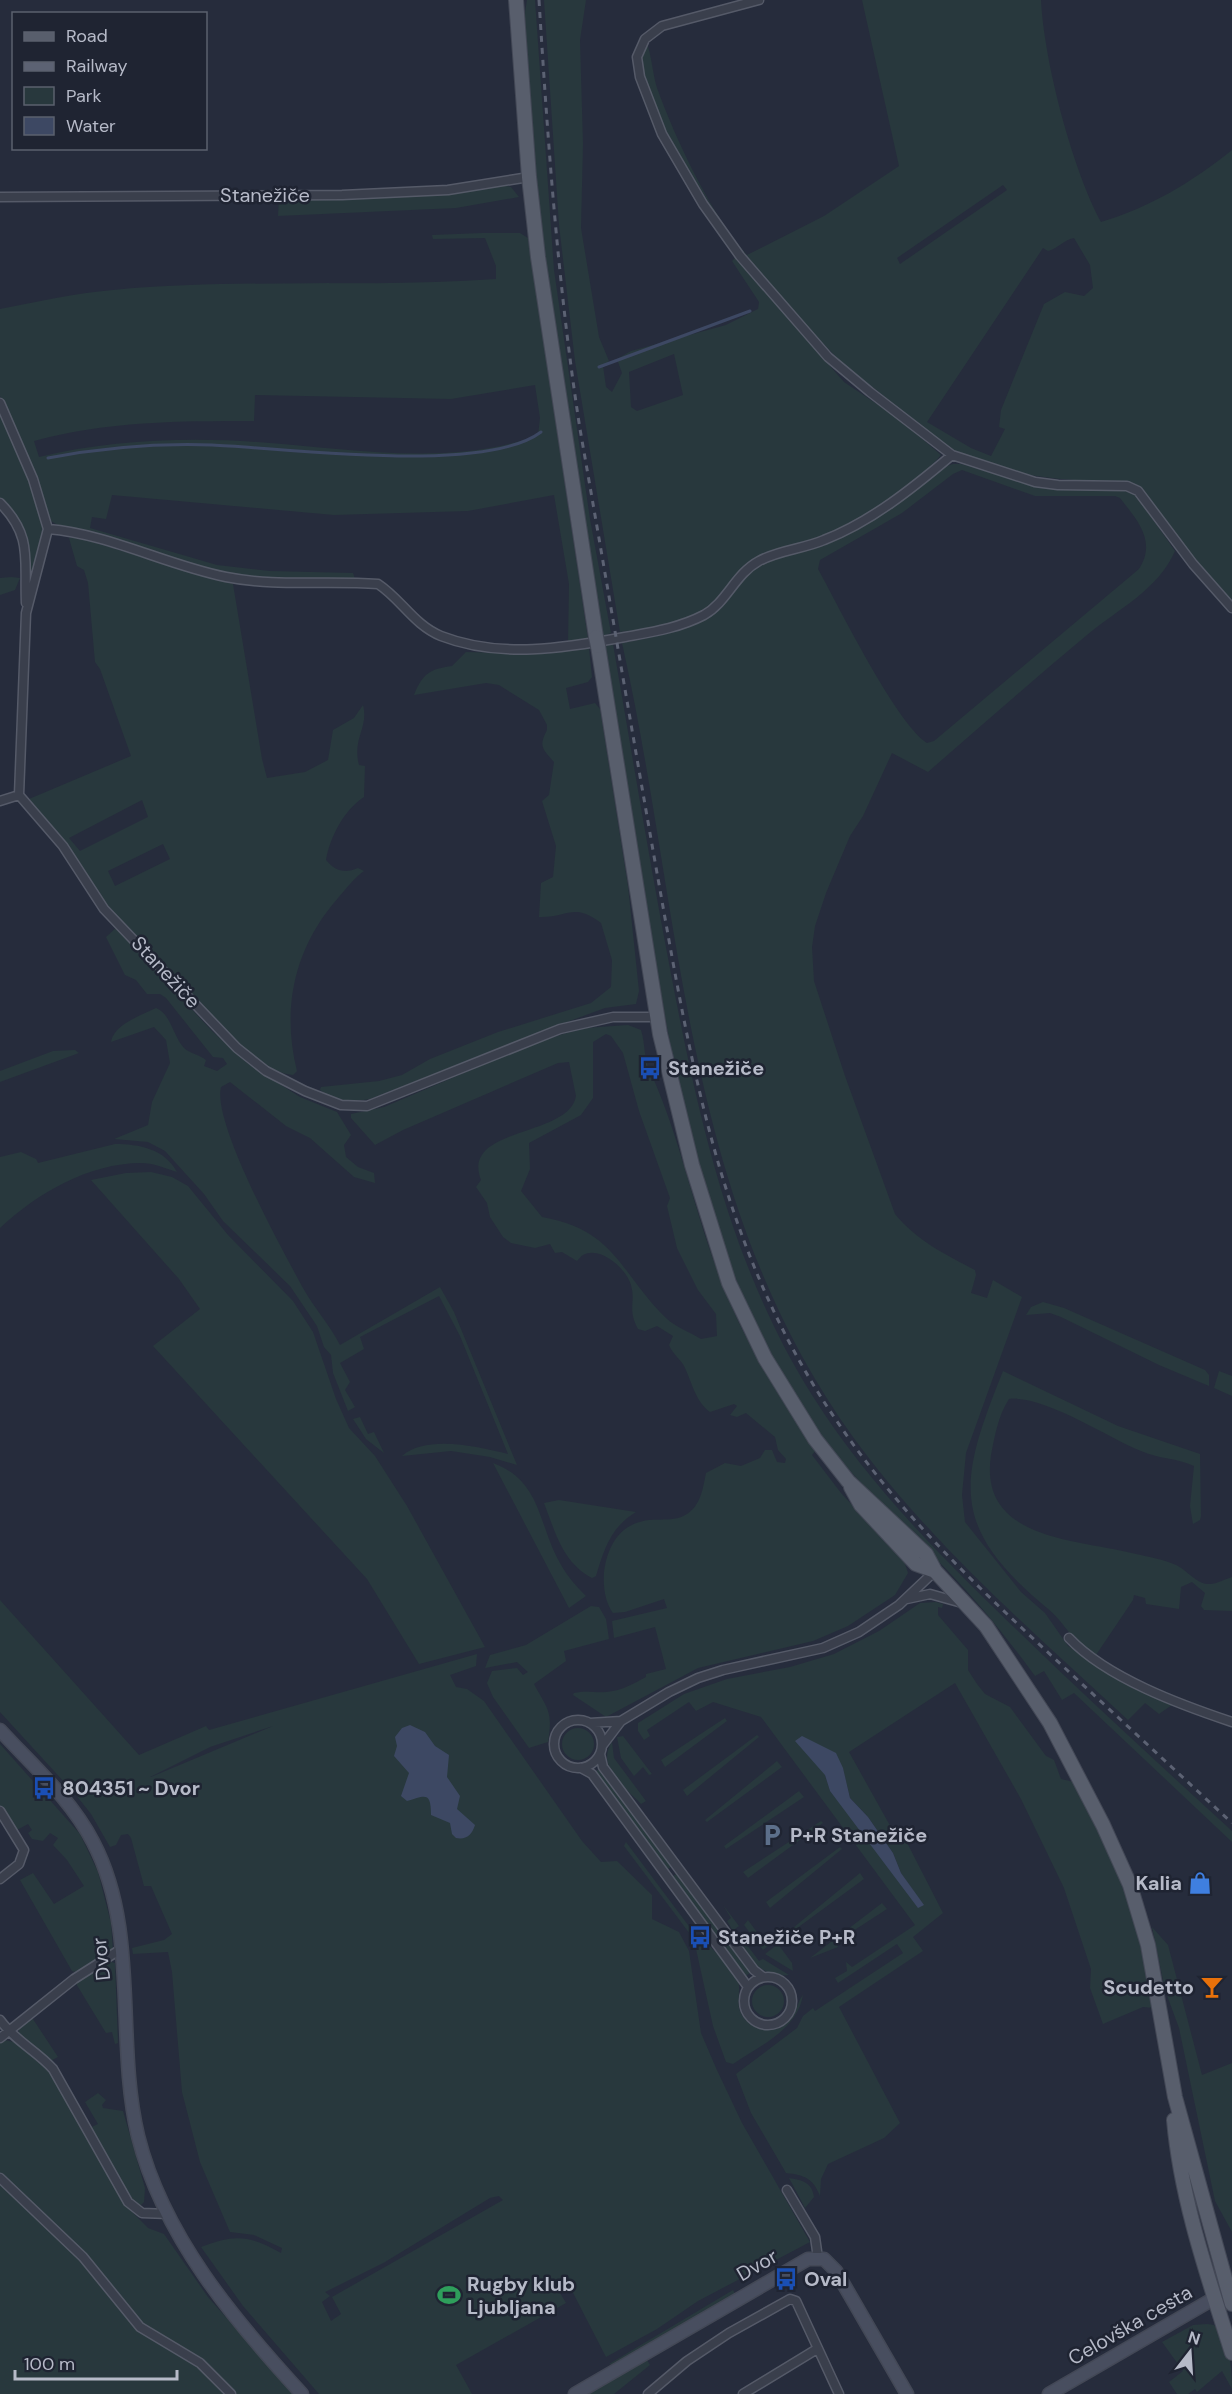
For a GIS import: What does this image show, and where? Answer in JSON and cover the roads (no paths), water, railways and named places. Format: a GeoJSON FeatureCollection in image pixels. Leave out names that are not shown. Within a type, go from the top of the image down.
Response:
{"type":"FeatureCollection","features":[{"type":"Feature","properties":{"kind":"main road"},"geometry":{"type":"LineString","coordinates":[[516,0],[529,177],[538,257],[657,1017],[692,1165],[729,1283],[745,1319],[786,1394],[815,1439],[848,1481],[926,1554],[935,1571],[968,1605],[1019,1673],[1050,1723],[1121,1863],[1151,1957],[1175,2097],[1232,2304]]}},
{"type":"Feature","properties":{"kind":"main road"},"geometry":{"type":"LineString","coordinates":[[1175,2097],[1174,2121],[1181,2173],[1213,2299],[1228,2290]]}},
{"type":"Feature","properties":{"kind":"main road","name":"Celovška cesta"},"geometry":{"type":"LineString","coordinates":[[1213,2299],[1232,2353]]}},
{"type":"Feature","properties":{"kind":"street"},"geometry":{"type":"LineString","coordinates":[[759,0],[662,26],[649,34],[639,50],[637,63],[654,118],[724,236],[828,357],[952,455],[1035,482],[1059,485],[1127,486],[1134,489],[1193,564],[1232,608]]}},
{"type":"Feature","properties":{"kind":"street","name":"Stanežiče"},"geometry":{"type":"LineString","coordinates":[[0,197],[342,195],[448,189],[529,177]]}},
{"type":"Feature","properties":{"kind":"street"},"geometry":{"type":"LineString","coordinates":[[0,403],[33,479],[48,529],[26,612]]}},
{"type":"Feature","properties":{"kind":"street"},"geometry":{"type":"LineString","coordinates":[[48,529],[77,532],[195,570],[253,582],[378,584],[424,627],[441,636],[507,648],[559,649],[666,630],[705,614],[727,594],[747,569],[757,562],[824,540],[862,520],[915,486],[952,455]]}},
{"type":"Feature","properties":{"kind":"street"},"geometry":{"type":"LineString","coordinates":[[0,503],[15,520],[24,538],[26,612],[19,795],[0,801]]}},
{"type":"Feature","properties":{"kind":"street","name":"Stanežiče"},"geometry":{"type":"LineString","coordinates":[[19,795],[63,846],[104,909],[237,1048],[266,1071],[305,1091],[340,1105],[367,1106],[560,1029],[613,1017],[657,1017]]}},
{"type":"Feature","properties":{"kind":"street"},"geometry":{"type":"LineString","coordinates":[[581,1768],[592,1763],[621,1721],[669,1692],[698,1678],[823,1648],[859,1632],[907,1599],[935,1571]]}},
{"type":"Feature","properties":{"kind":"street"},"geometry":{"type":"LineString","coordinates":[[907,1599],[930,1594],[968,1605]]}},
{"type":"Feature","properties":{"kind":"street"},"geometry":{"type":"LineString","coordinates":[[1069,1638],[1089,1656],[1127,1677],[1172,1700],[1232,1722]]}},
{"type":"Feature","properties":{"kind":"street"},"geometry":{"type":"LineString","coordinates":[[621,1721],[569,1722],[560,1728],[554,1740],[559,1758],[569,1766],[581,1768],[592,1774],[748,1988]]}},
{"type":"Feature","properties":{"kind":"street"},"geometry":{"type":"LineString","coordinates":[[590,1723],[600,1736],[603,1767],[753,1971],[764,1977],[778,1978],[791,1992],[792,2007],[782,2020],[766,2025],[751,2018],[744,2003],[748,1988],[764,1977]]}},
{"type":"Feature","properties":{"kind":"street","name":"Dvor"},"geometry":{"type":"LineString","coordinates":[[0,1730],[75,1813],[93,1841],[110,1887],[121,1949],[129,2083],[138,2135],[153,2182],[207,2280],[302,2394]]}},
{"type":"Feature","properties":{"kind":"street"},"geometry":{"type":"LineString","coordinates":[[0,1812],[24,1850],[19,1864],[0,1879]]}},
{"type":"Feature","properties":{"kind":"street","name":"Dvor"},"geometry":{"type":"LineString","coordinates":[[0,2038],[74,1979],[121,1949]]}},
{"type":"Feature","properties":{"kind":"street"},"geometry":{"type":"LineString","coordinates":[[0,2020],[9,2032],[37,2052],[53,2069],[128,2202],[142,2213],[169,2214]]}},
{"type":"Feature","properties":{"kind":"street"},"geometry":{"type":"LineString","coordinates":[[0,2178],[83,2257],[140,2327],[200,2363],[231,2394]]}},
{"type":"Feature","properties":{"kind":"street"},"geometry":{"type":"LineString","coordinates":[[787,2190],[815,2237],[818,2258],[829,2262],[836,2271],[907,2394]]}},
{"type":"Feature","properties":{"kind":"street","name":"Dvor"},"geometry":{"type":"LineString","coordinates":[[575,2394],[763,2284],[808,2259],[818,2258]]}},
{"type":"Feature","properties":{"kind":"street"},"geometry":{"type":"LineString","coordinates":[[648,2394],[696,2356],[787,2299],[796,2301],[839,2394]]}},
{"type":"Feature","properties":{"kind":"street","name":"Celovška cesta"},"geometry":{"type":"LineString","coordinates":[[1049,2394],[1213,2299]]}},
{"type":"Feature","properties":{"kind":"street"},"geometry":{"type":"LineString","coordinates":[[743,2394],[817,2349]]}},
{"type":"Feature","properties":{"kind":"water"},"geometry":{"type":"Polygon","coordinates":[[[410,1725],[425,1732],[435,1746],[449,1755],[447,1777],[460,1796],[457,1809],[475,1825],[466,1837],[456,1838],[452,1834],[450,1823],[431,1815],[430,1802],[426,1797],[407,1801],[401,1796],[409,1773],[394,1756],[397,1746],[395,1737],[402,1728],[410,1725]]]}},
{"type":"Feature","properties":{"kind":"water"},"geometry":{"type":"Polygon","coordinates":[[[802,1736],[836,1753],[843,1768],[850,1798],[868,1817],[893,1853],[901,1873],[924,1905],[918,1908],[830,1791],[825,1775],[795,1741],[802,1736]]]}},
{"type":"Feature","properties":{"kind":"waterway"},"geometry":{"type":"LineString","coordinates":[[599,367],[750,311]]}},
{"type":"Feature","properties":{"kind":"waterway"},"geometry":{"type":"LineString","coordinates":[[48,458],[88,451],[171,445],[212,445],[334,454],[431,456],[476,453],[514,445],[541,432]]}},
{"type":"Feature","properties":{"kind":"railway"},"geometry":{"type":"LineString","coordinates":[[539,0],[560,269],[580,429],[682,1008],[697,1082],[738,1226],[766,1295],[801,1363],[843,1430],[893,1495],[978,1586],[1232,1823]]}},
{"type":"Feature","properties":{"kind":"place","name":"Stanežiče"},"geometry":{"type":"Point","coordinates":[650,1068]}},
{"type":"Feature","properties":{"kind":"place","name":"804351 ~ Dvor"},"geometry":{"type":"Point","coordinates":[44,1788]}},
{"type":"Feature","properties":{"kind":"place","name":"P+R Stanežiče"},"geometry":{"type":"Point","coordinates":[772,1835]}},
{"type":"Feature","properties":{"kind":"place","name":"Kalia"},"geometry":{"type":"Point","coordinates":[1200,1883]}},
{"type":"Feature","properties":{"kind":"place","name":"Stanežiče P+R"},"geometry":{"type":"Point","coordinates":[700,1937]}},
{"type":"Feature","properties":{"kind":"place","name":"Scudetto"},"geometry":{"type":"Point","coordinates":[1212,1987]}},
{"type":"Feature","properties":{"kind":"place","name":"Oval"},"geometry":{"type":"Point","coordinates":[786,2279]}},
{"type":"Feature","properties":{"kind":"place","name":"Rugby klub Ljubljana"},"geometry":{"type":"Point","coordinates":[449,2295]}}]}
